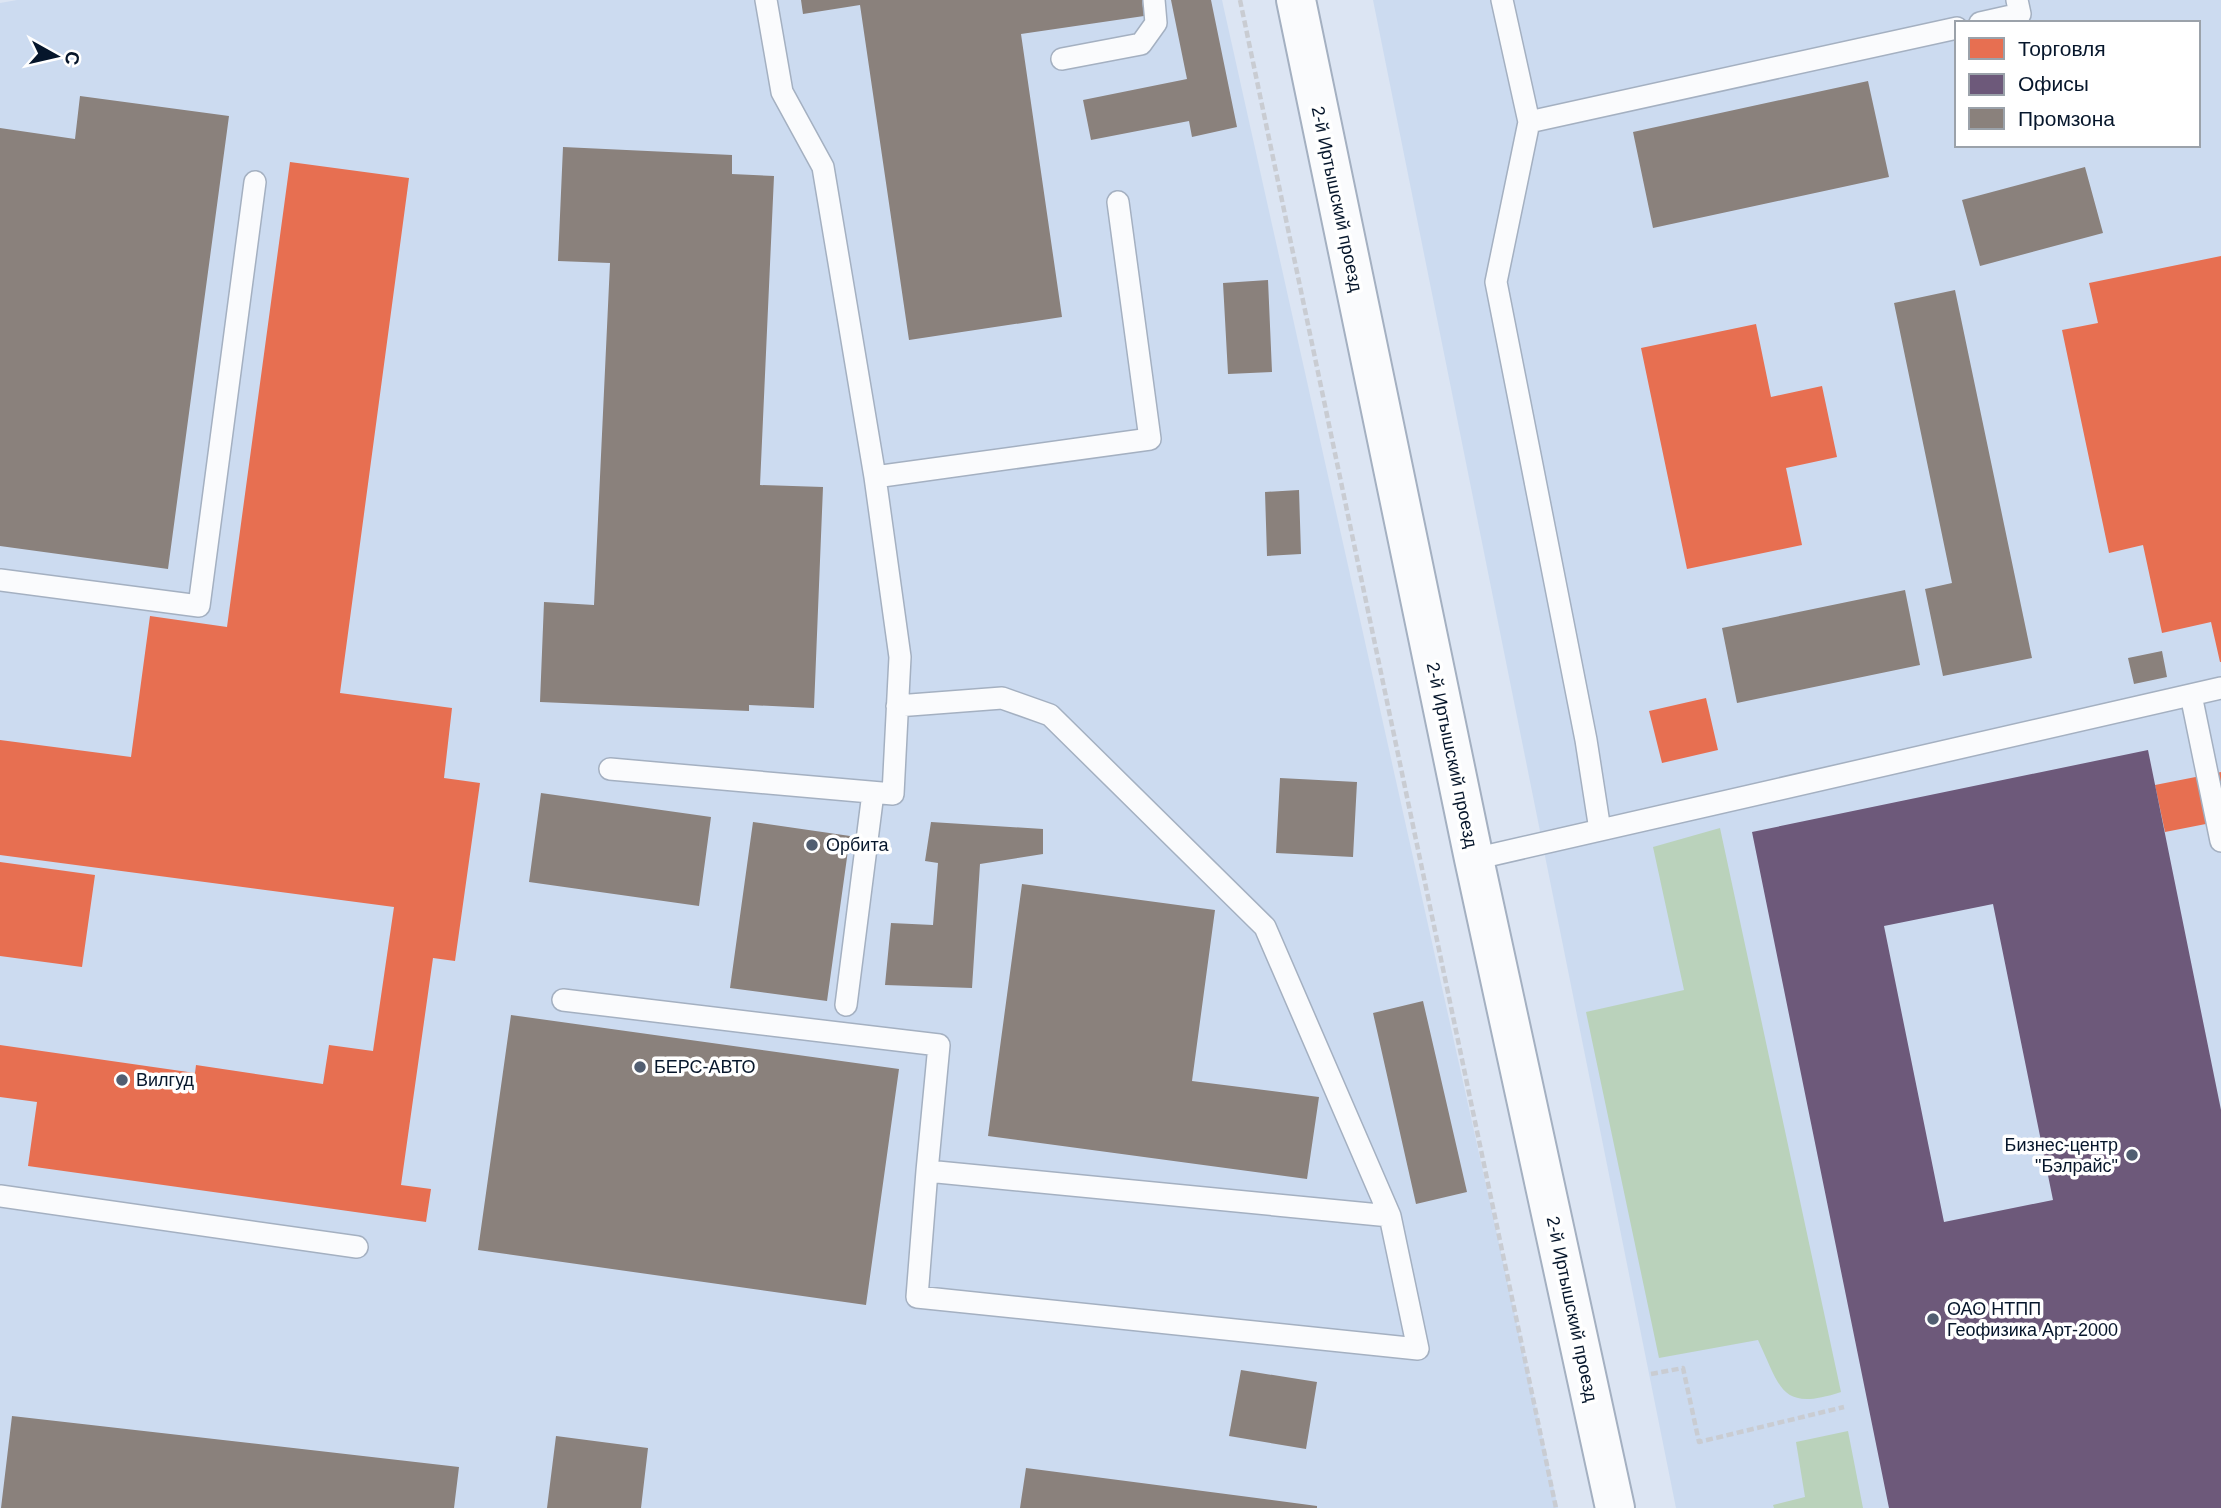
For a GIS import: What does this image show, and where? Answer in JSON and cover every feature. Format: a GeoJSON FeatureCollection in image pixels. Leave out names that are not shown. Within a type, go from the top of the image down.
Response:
{"type":"FeatureCollection","features":[{"type":"Feature","properties":{"kind":"street","name":"2-й Иртышский проезд"},"geometry":{"type":"LineString","coordinates":[[1296,0],[1474,859],[1615,1508]]}},
{"type":"Feature","properties":{"kind":"lane"},"geometry":{"type":"LineString","coordinates":[[610,769],[893,794],[900,657],[875,477],[823,167],[782,92],[766,0]]}},
{"type":"Feature","properties":{"kind":"lane"},"geometry":{"type":"LineString","coordinates":[[1062,59],[1142,44],[1156,23],[1154,0]]}},
{"type":"Feature","properties":{"kind":"lane"},"geometry":{"type":"LineString","coordinates":[[1502,0],[1529,122],[1496,282],[1586,740],[1600,830]]}},
{"type":"Feature","properties":{"kind":"lane"},"geometry":{"type":"LineString","coordinates":[[1989,21],[2020,14],[2017,0]]}},
{"type":"Feature","properties":{"kind":"lane"},"geometry":{"type":"LineString","coordinates":[[1529,122],[1955,28]]}},
{"type":"Feature","properties":{"kind":"lane"},"geometry":{"type":"LineString","coordinates":[[0,580],[199,606],[255,182]]}},
{"type":"Feature","properties":{"kind":"lane"},"geometry":{"type":"LineString","coordinates":[[875,477],[1150,439],[1118,202]]}},
{"type":"Feature","properties":{"kind":"lane"},"geometry":{"type":"LineString","coordinates":[[1474,859],[2221,688]]}},
{"type":"Feature","properties":{"kind":"lane"},"geometry":{"type":"LineString","coordinates":[[2191,695],[2221,841]]}},
{"type":"Feature","properties":{"kind":"lane"},"geometry":{"type":"LineString","coordinates":[[563,1000],[939,1045],[917,1297],[1418,1349],[1390,1216],[1265,927],[1050,715],[1002,698],[897,706]]}},
{"type":"Feature","properties":{"kind":"lane"},"geometry":{"type":"LineString","coordinates":[[846,1005],[873,793]]}},
{"type":"Feature","properties":{"kind":"lane"},"geometry":{"type":"LineString","coordinates":[[927,1171],[1390,1216]]}},
{"type":"Feature","properties":{"kind":"lane"},"geometry":{"type":"LineString","coordinates":[[0,1196],[357,1247]]}},
{"type":"Feature","properties":{"kind":"path"},"geometry":{"type":"LineString","coordinates":[[1240,0],[1556,1508]]}},
{"type":"Feature","properties":{"kind":"path"},"geometry":{"type":"LineString","coordinates":[[1651,1374],[1683,1367],[1699,1442],[1844,1407]]}},
{"type":"Feature","properties":{"kind":"shaded area"},"geometry":{"type":"Polygon","coordinates":[[[17,0],[1222,0],[1558,1508],[0,1508],[0,3],[17,0]]]}},
{"type":"Feature","properties":{"kind":"shaded area"},"geometry":{"type":"Polygon","coordinates":[[[1373,0],[2221,0],[2221,1508],[1676,1508],[1373,0]]]}},
{"type":"Feature","properties":{"kind":"green space"},"geometry":{"type":"Polygon","coordinates":[[[1720,828],[1841,1392],[1821,1397],[1806,1399],[1785,1392],[1758,1340],[1659,1358],[1586,1012],[1684,990],[1653,847],[1720,828]]]}},
{"type":"Feature","properties":{"kind":"green space"},"geometry":{"type":"Polygon","coordinates":[[[1848,1431],[1863,1508],[1774,1508],[1773,1505],[1805,1497],[1796,1442],[1848,1431]]]}},
{"type":"Feature","properties":{"kind":"building: Торговля"},"geometry":{"type":"Polygon","coordinates":[[[290,162],[409,178],[340,693],[452,708],[444,778],[480,783],[455,961],[433,958],[401,1185],[431,1189],[426,1222],[28,1166],[37,1102],[0,1097],[0,1045],[195,1073],[196,1065],[323,1084],[329,1045],[373,1051],[394,907],[0,855],[0,740],[131,757],[150,616],[227,627],[290,162]]]}},
{"type":"Feature","properties":{"kind":"building: Торговля"},"geometry":{"type":"Polygon","coordinates":[[[2221,256],[2220,662],[2211,622],[2162,633],[2143,545],[2109,553],[2062,330],[2098,323],[2089,283],[2221,256]]]}},
{"type":"Feature","properties":{"kind":"building: Торговля"},"geometry":{"type":"Polygon","coordinates":[[[1756,324],[1771,397],[1822,386],[1837,457],[1786,468],[1802,545],[1687,569],[1641,348],[1756,324]]]}},
{"type":"Feature","properties":{"kind":"building: Торговля"},"geometry":{"type":"Polygon","coordinates":[[[1706,698],[1718,750],[1662,763],[1649,711],[1706,698]]]}},
{"type":"Feature","properties":{"kind":"building: Торговля"},"geometry":{"type":"Polygon","coordinates":[[[2221,772],[2221,821],[2165,832],[2155,785],[2221,772]]]}},
{"type":"Feature","properties":{"kind":"building: Торговля"},"geometry":{"type":"Polygon","coordinates":[[[0,862],[95,875],[82,967],[0,956],[0,862]]]}},
{"type":"Feature","properties":{"kind":"building: Офисы","name":"Бизнес-центр \"Бэлрайс\""},"geometry":{"type":"Polygon","coordinates":[[[2148,750],[2221,1110],[2221,1508],[1889,1508],[1752,832],[2148,750]],[[1993,904],[1884,926],[1944,1222],[2053,1200],[1993,904]]]}},
{"type":"Feature","properties":{"kind":"building: Промзона"},"geometry":{"type":"Polygon","coordinates":[[[801,0],[1142,0],[1144,16],[1021,34],[1062,317],[909,340],[860,5],[803,14],[801,0]]]}},
{"type":"Feature","properties":{"kind":"building: Промзона"},"geometry":{"type":"Polygon","coordinates":[[[1171,0],[1211,0],[1237,127],[1192,137],[1189,121],[1091,140],[1083,100],[1187,79],[1171,0]]]}},
{"type":"Feature","properties":{"kind":"building: Промзона"},"geometry":{"type":"Polygon","coordinates":[[[1868,81],[1889,177],[1653,228],[1633,132],[1868,81]]]}},
{"type":"Feature","properties":{"kind":"building: Промзона"},"geometry":{"type":"Polygon","coordinates":[[[80,96],[229,116],[168,569],[0,546],[0,128],[75,139],[80,96]]]}},
{"type":"Feature","properties":{"kind":"building: Промзона"},"geometry":{"type":"Polygon","coordinates":[[[563,147],[732,155],[732,174],[774,176],[760,485],[823,487],[814,708],[749,705],[749,711],[540,702],[544,602],[594,605],[610,263],[558,261],[563,147]]]}},
{"type":"Feature","properties":{"kind":"building: Промзона"},"geometry":{"type":"Polygon","coordinates":[[[2085,167],[2103,233],[1980,266],[1962,200],[2085,167]]]}},
{"type":"Feature","properties":{"kind":"building: Промзона"},"geometry":{"type":"Polygon","coordinates":[[[1268,280],[1272,372],[1228,374],[1223,283],[1268,280]]]}},
{"type":"Feature","properties":{"kind":"building: Промзона"},"geometry":{"type":"Polygon","coordinates":[[[1955,290],[2032,658],[1943,676],[1925,589],[1952,583],[1894,303],[1955,290]]]}},
{"type":"Feature","properties":{"kind":"building: Промзона"},"geometry":{"type":"Polygon","coordinates":[[[1299,490],[1301,554],[1267,556],[1265,492],[1299,490]]]}},
{"type":"Feature","properties":{"kind":"building: Промзона"},"geometry":{"type":"Polygon","coordinates":[[[1905,590],[1920,665],[1737,703],[1722,628],[1905,590]]]}},
{"type":"Feature","properties":{"kind":"building: Промзона"},"geometry":{"type":"Polygon","coordinates":[[[2162,651],[2167,677],[2134,684],[2128,658],[2162,651]]]}},
{"type":"Feature","properties":{"kind":"building: Промзона"},"geometry":{"type":"Polygon","coordinates":[[[1280,778],[1357,782],[1353,857],[1276,853],[1280,778]]]}},
{"type":"Feature","properties":{"kind":"building: Промзона"},"geometry":{"type":"Polygon","coordinates":[[[541,793],[711,817],[699,906],[529,882],[541,793]]]}},
{"type":"Feature","properties":{"kind":"building: Промзона"},"geometry":{"type":"Polygon","coordinates":[[[753,822],[850,836],[827,1001],[730,988],[753,822]]]}},
{"type":"Feature","properties":{"kind":"building: Промзона"},"geometry":{"type":"Polygon","coordinates":[[[931,822],[1043,829],[1043,854],[980,864],[972,988],[885,985],[891,923],[933,925],[938,863],[925,861],[931,822]]]}},
{"type":"Feature","properties":{"kind":"building: Промзона"},"geometry":{"type":"Polygon","coordinates":[[[1022,884],[1215,910],[1192,1081],[1319,1097],[1307,1179],[988,1136],[1022,884]]]}},
{"type":"Feature","properties":{"kind":"building: Промзона"},"geometry":{"type":"Polygon","coordinates":[[[1423,1001],[1467,1192],[1416,1204],[1373,1013],[1423,1001]]]}},
{"type":"Feature","properties":{"kind":"building: Промзона"},"geometry":{"type":"Polygon","coordinates":[[[511,1015],[899,1069],[866,1305],[478,1250],[511,1015]]]}},
{"type":"Feature","properties":{"kind":"building: Промзона"},"geometry":{"type":"Polygon","coordinates":[[[1241,1370],[1317,1382],[1306,1449],[1229,1436],[1241,1370]]]}},
{"type":"Feature","properties":{"kind":"building: Промзона"},"geometry":{"type":"Polygon","coordinates":[[[12,1416],[459,1467],[454,1508],[1,1508],[12,1416]]]}},
{"type":"Feature","properties":{"kind":"building: Промзона"},"geometry":{"type":"Polygon","coordinates":[[[556,1436],[648,1448],[641,1508],[547,1508],[556,1436]]]}},
{"type":"Feature","properties":{"kind":"building: Промзона"},"geometry":{"type":"Polygon","coordinates":[[[1026,1468],[1317,1506],[1317,1508],[1020,1508],[1026,1468]]]}},
{"type":"Feature","properties":{"kind":"place","name":"Орбита"},"geometry":{"type":"Point","coordinates":[812,845]}},
{"type":"Feature","properties":{"kind":"place","name":"БЕРС-АВТО"},"geometry":{"type":"Point","coordinates":[640,1067]}},
{"type":"Feature","properties":{"kind":"place","name":"Вилгуд"},"geometry":{"type":"Point","coordinates":[122,1080]}},
{"type":"Feature","properties":{"kind":"place","name":"Бизнес-центр \"Бэлрайс\""},"geometry":{"type":"Point","coordinates":[2132,1155]}},
{"type":"Feature","properties":{"kind":"place","name":"ОАО НТПП Геофизика Арт-2000"},"geometry":{"type":"Point","coordinates":[1933,1319]}}]}
